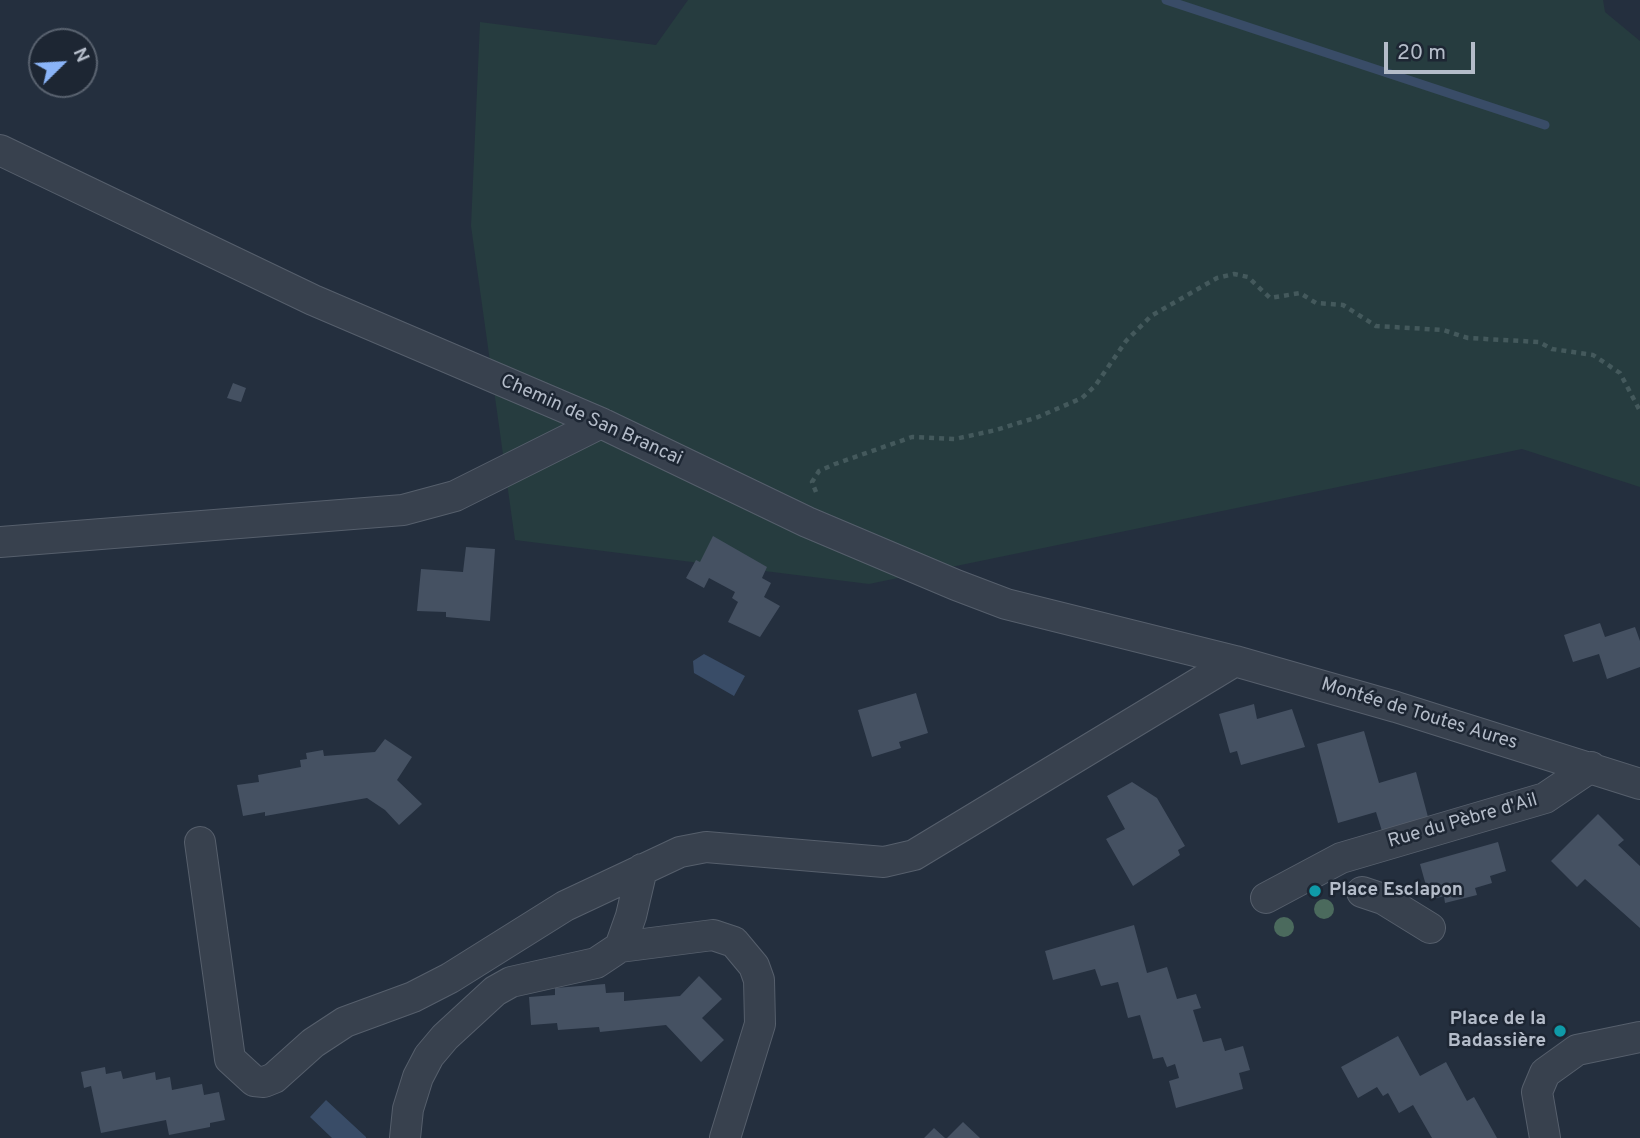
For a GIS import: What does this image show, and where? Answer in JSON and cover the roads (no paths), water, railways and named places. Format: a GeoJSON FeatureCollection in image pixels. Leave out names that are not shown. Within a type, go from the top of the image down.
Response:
{"type":"FeatureCollection","features":[{"type":"Feature","properties":{"kind":"street","name":"Chemin de San Brancai"},"geometry":{"type":"LineString","coordinates":[[0,150],[313,300],[601,423],[830,532],[1006,604],[1196,652]]}},
{"type":"Feature","properties":{"kind":"street"},"geometry":{"type":"LineString","coordinates":[[0,542],[403,510],[455,496],[601,423]]}},
{"type":"Feature","properties":{"kind":"street","name":"Montée de Toutes Aures"},"geometry":{"type":"LineString","coordinates":[[1196,652],[1236,661],[1640,784]]}},
{"type":"Feature","properties":{"kind":"street"},"geometry":{"type":"LineString","coordinates":[[200,842],[230,1059],[254,1081],[264,1082],[290,1066],[313,1043],[337,1026],[438,984],[565,906],[680,852],[706,847],[884,862],[914,855],[1236,661]]}},
{"type":"Feature","properties":{"kind":"street","name":"Rue du Pèbre d'Ail"},"geometry":{"type":"LineString","coordinates":[[1266,898],[1328,863],[1545,798],[1591,767]]}},
{"type":"Feature","properties":{"kind":"street"},"geometry":{"type":"LineString","coordinates":[[620,947],[642,869]]}},
{"type":"Feature","properties":{"kind":"street"},"geometry":{"type":"LineString","coordinates":[[1362,892],[1382,899],[1430,929]]}},
{"type":"Feature","properties":{"kind":"street"},"geometry":{"type":"LineString","coordinates":[[405,1138],[408,1110],[418,1077],[429,1056],[477,1008],[511,982],[596,963],[620,947],[713,935],[734,942],[754,966],[759,980],[760,1024],[725,1138]]}},
{"type":"Feature","properties":{"kind":"street"},"geometry":{"type":"LineString","coordinates":[[1545,1138],[1537,1092],[1545,1073],[1577,1050],[1640,1037]]}},
{"type":"Feature","properties":{"kind":"water"},"geometry":{"type":"Polygon","coordinates":[[[704,654],[745,676],[734,696],[694,673],[693,661],[704,654]]]}},
{"type":"Feature","properties":{"kind":"water"},"geometry":{"type":"Polygon","coordinates":[[[326,1100],[366,1138],[332,1138],[310,1117],[326,1100]]]}},
{"type":"Feature","properties":{"kind":"waterway"},"geometry":{"type":"LineString","coordinates":[[1166,0],[1545,125]]}},
{"type":"Feature","properties":{"kind":"place","name":"Place Esclapon"},"geometry":{"type":"Point","coordinates":[1315,891]}},
{"type":"Feature","properties":{"kind":"place","name":"Place de la Badassière"},"geometry":{"type":"Point","coordinates":[1560,1031]}}]}
